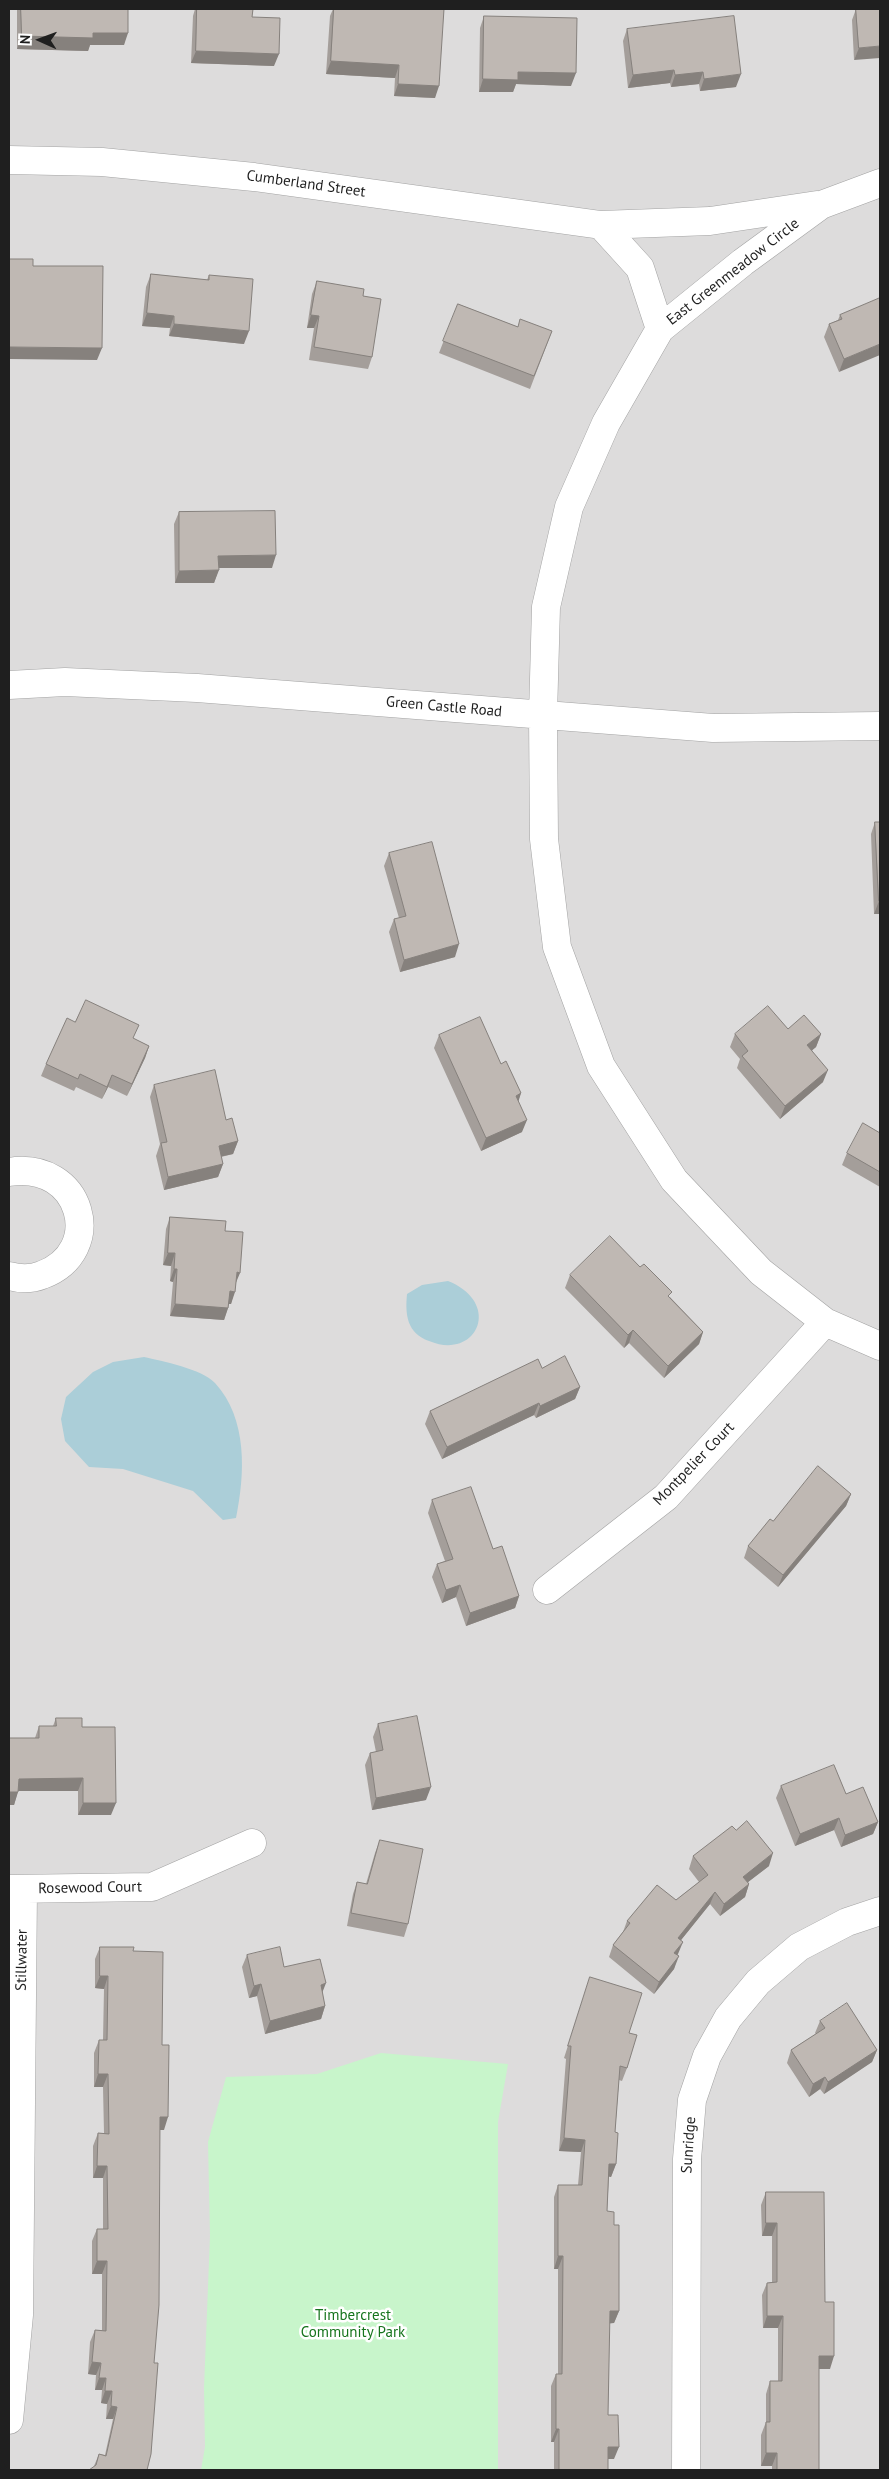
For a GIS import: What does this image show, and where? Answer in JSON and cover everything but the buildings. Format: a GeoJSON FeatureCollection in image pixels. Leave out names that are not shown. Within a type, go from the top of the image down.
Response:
{"type":"FeatureCollection","features":[{"type":"Feature","properties":{"kind":"street","name":"Cumberland Street"},"geometry":{"type":"LineString","coordinates":[[9,160],[102,162],[254,177],[601,225],[710,221],[821,204]]}},
{"type":"Feature","properties":{"kind":"street","name":"East Greenmeadow Circle"},"geometry":{"type":"LineString","coordinates":[[880,182],[821,204],[743,262],[660,329],[606,423],[569,507],[546,607],[543,715],[544,839],[557,947],[601,1066],[674,1180],[762,1272],[825,1322],[880,1346]]}},
{"type":"Feature","properties":{"kind":"street"},"geometry":{"type":"LineString","coordinates":[[601,225],[640,268],[660,329]]}},
{"type":"Feature","properties":{"kind":"street","name":"Green Castle Road"},"geometry":{"type":"LineString","coordinates":[[9,685],[65,682],[197,688],[713,728],[880,726]]}},
{"type":"Feature","properties":{"kind":"street"},"geometry":{"type":"LineString","coordinates":[[9,1172],[26,1169],[43,1172],[59,1181],[70,1194],[77,1210],[80,1227],[76,1244],[67,1259],[53,1271],[35,1278],[9,1276]]}},
{"type":"Feature","properties":{"kind":"street","name":"Montpelier Court"},"geometry":{"type":"LineString","coordinates":[[547,1590],[666,1497],[825,1322]]}},
{"type":"Feature","properties":{"kind":"street","name":"Rosewood Court"},"geometry":{"type":"LineString","coordinates":[[16,1889],[152,1888],[252,1843]]}},
{"type":"Feature","properties":{"kind":"street","name":"Stillwater"},"geometry":{"type":"LineString","coordinates":[[9,2420],[19,2315],[16,1889]]}},
{"type":"Feature","properties":{"kind":"street","name":"Sunridge"},"geometry":{"type":"LineString","coordinates":[[686,2470],[687,2159],[692,2100],[707,2056],[728,2018],[758,1982],[799,1947],[847,1922],[880,1911]]}},
{"type":"Feature","properties":{"kind":"shaded area"},"geometry":{"type":"Polygon","coordinates":[[[9,9],[880,9],[880,2470],[9,2470],[9,9]]]}},
{"type":"Feature","properties":{"kind":"green space","name":"Timbercrest Community Park"},"geometry":{"type":"Polygon","coordinates":[[[381,2053],[508,2064],[498,2122],[498,2470],[201,2470],[205,2447],[204,2388],[210,2236],[208,2142],[226,2077],[317,2074],[381,2053]]]}},
{"type":"Feature","properties":{"kind":"water"},"geometry":{"type":"Polygon","coordinates":[[[448,1281],[465,1291],[475,1302],[479,1315],[477,1327],[471,1337],[460,1343],[446,1345],[429,1341],[416,1333],[407,1316],[406,1302],[407,1294],[422,1285],[448,1281]]]}},
{"type":"Feature","properties":{"kind":"water"},"geometry":{"type":"Polygon","coordinates":[[[144,1357],[181,1366],[201,1374],[215,1383],[226,1397],[239,1430],[241,1448],[241,1483],[236,1518],[223,1520],[193,1491],[123,1469],[89,1467],[65,1441],[61,1419],[66,1397],[93,1372],[113,1362],[144,1357]]]}}]}
